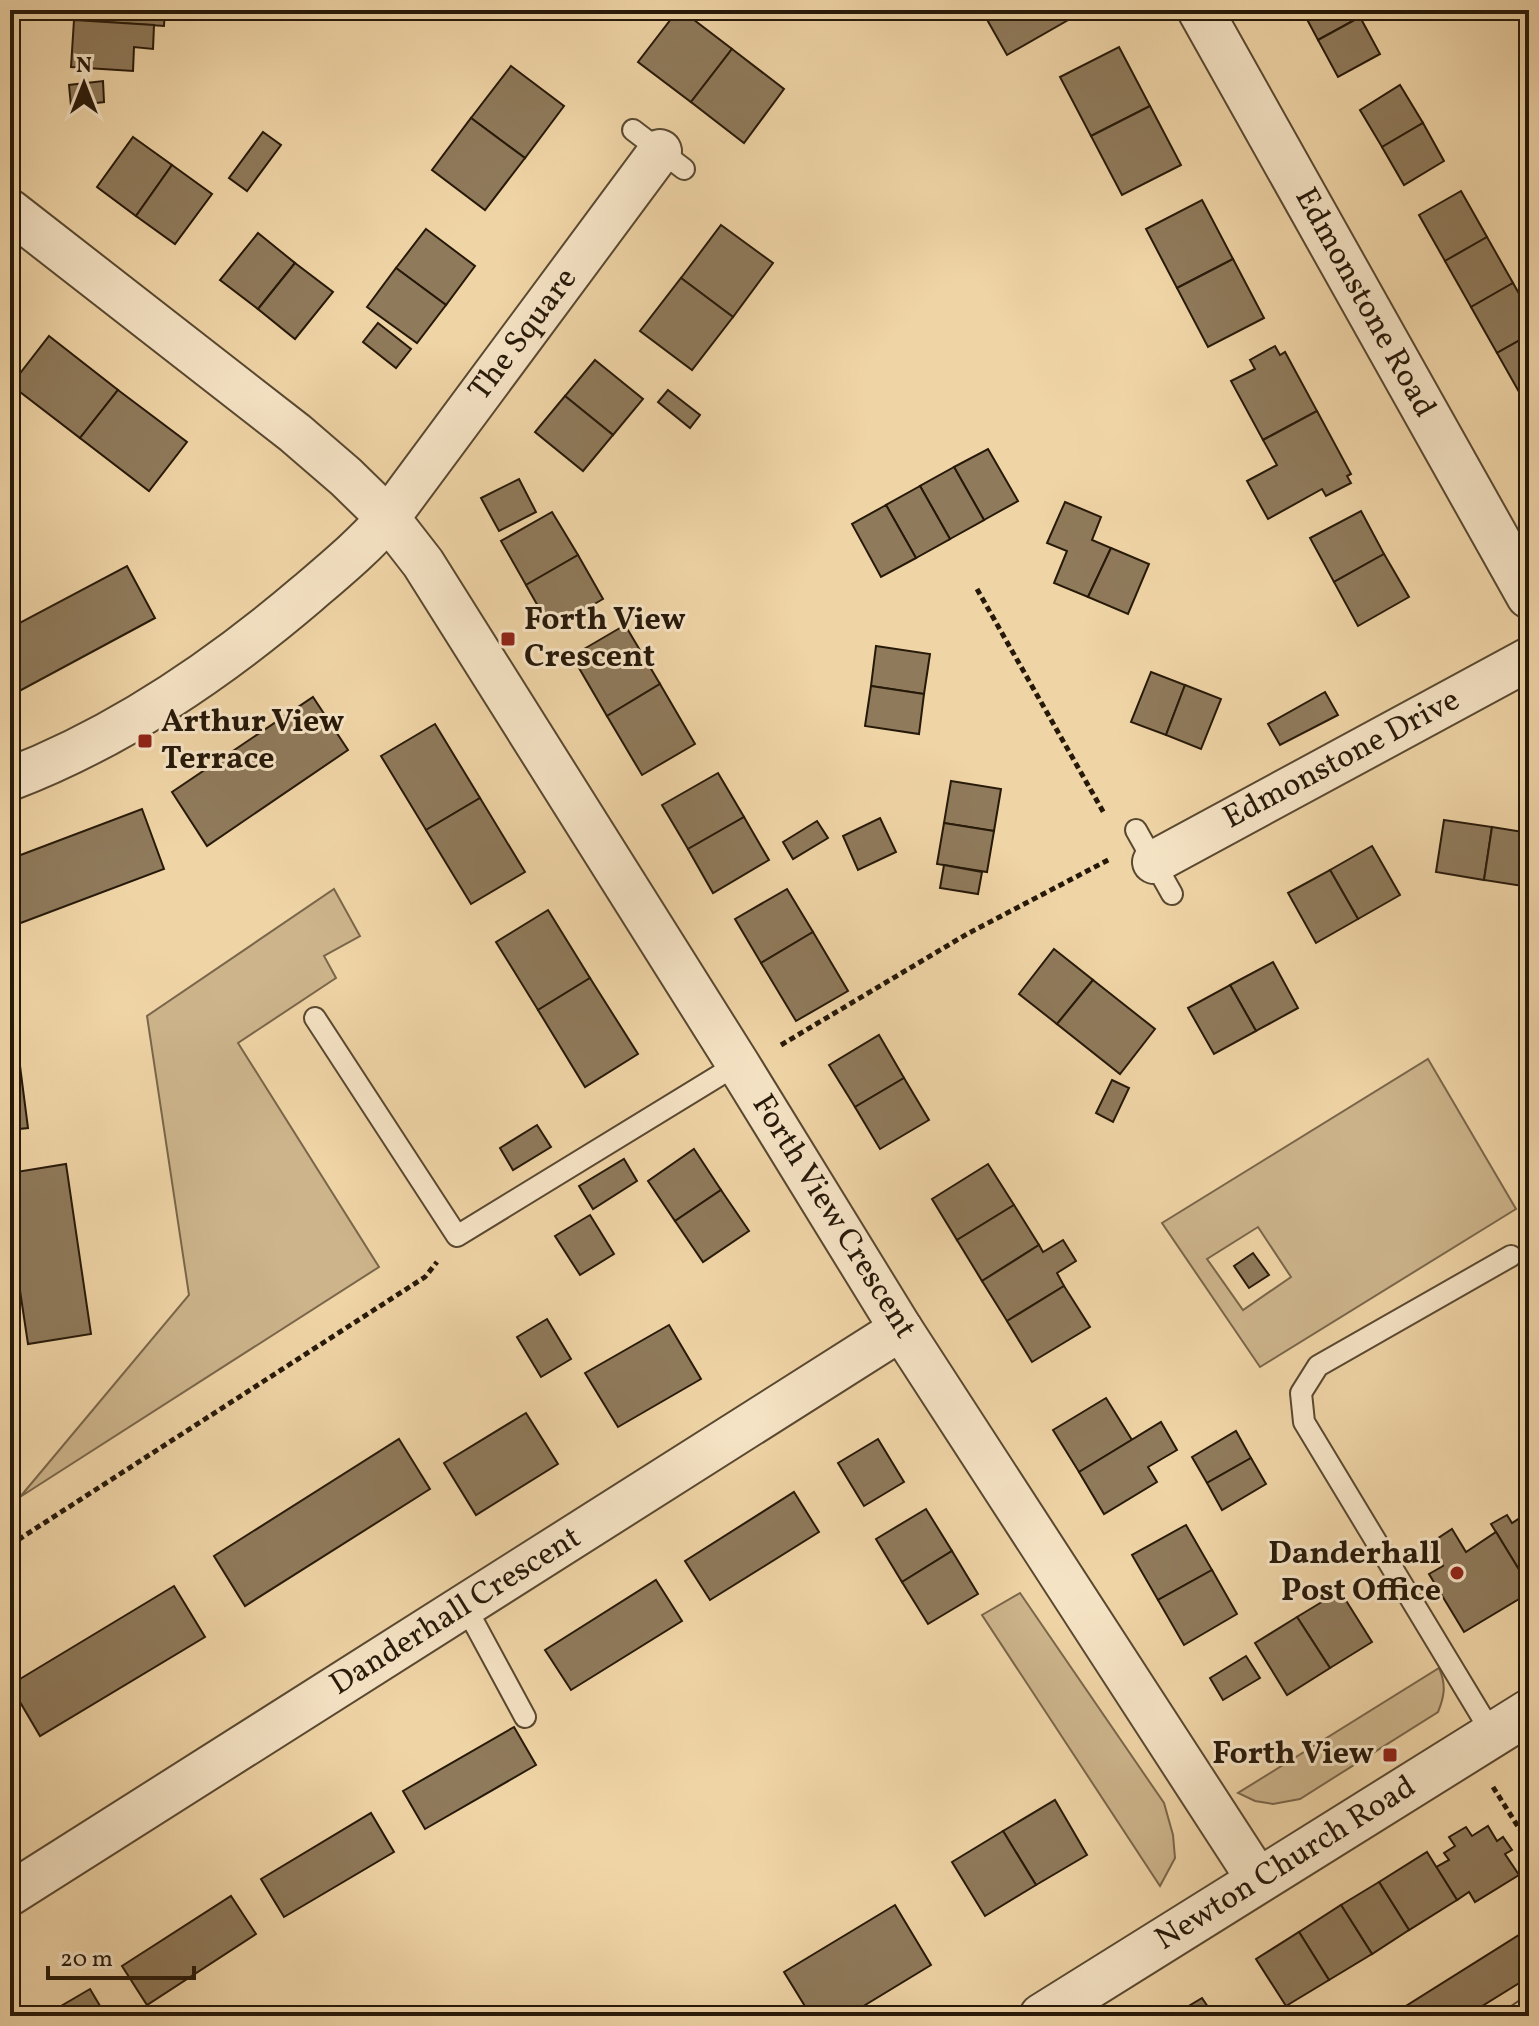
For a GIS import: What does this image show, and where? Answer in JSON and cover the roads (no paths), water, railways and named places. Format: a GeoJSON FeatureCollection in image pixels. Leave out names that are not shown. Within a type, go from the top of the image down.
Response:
{"type":"FeatureCollection","features":[{"type":"Feature","properties":{"kind":"street","name":"Edmonstone Road"},"geometry":{"type":"LineString","coordinates":[[1200,10],[1529,596]]}},
{"type":"Feature","properties":{"kind":"street","name":"The Square"},"geometry":{"type":"LineString","coordinates":[[388,518],[659,150]]}},
{"type":"Feature","properties":{"kind":"street","name":"Forth View Crescent"},"geometry":{"type":"LineString","coordinates":[[10,211],[295,433],[388,518],[423,563],[901,1329],[1259,1881]]}},
{"type":"Feature","properties":{"kind":"street"},"geometry":{"type":"LineString","coordinates":[[10,779],[142,716],[212,668],[266,629],[370,539],[388,518]]}},
{"type":"Feature","properties":{"kind":"street","name":"Edmonstone Drive"},"geometry":{"type":"LineString","coordinates":[[1146,855],[1529,659]]}},
{"type":"Feature","properties":{"kind":"street","name":"Danderhall Crescent"},"geometry":{"type":"LineString","coordinates":[[10,1894],[901,1329]]}},
{"type":"Feature","properties":{"kind":"street","name":"Newton Church Road"},"geometry":{"type":"LineString","coordinates":[[1042,2016],[1529,1712]]}},
{"type":"Feature","properties":{"kind":"lane"},"geometry":{"type":"LineString","coordinates":[[315,1018],[457,1236],[738,1064]]}},
{"type":"Feature","properties":{"kind":"lane"},"geometry":{"type":"LineString","coordinates":[[1481,1742],[1304,1422],[1301,1393],[1318,1366],[1511,1256]]}},
{"type":"Feature","properties":{"kind":"lane"},"geometry":{"type":"LineString","coordinates":[[465,1606],[525,1717]]}},
{"type":"Feature","properties":{"kind":"lane"},"geometry":{"type":"LineString","coordinates":[[1516,2016],[1529,2007]]}},
{"type":"Feature","properties":{"kind":"place","name":"Forth View Crescent"},"geometry":{"type":"Point","coordinates":[508,639]}},
{"type":"Feature","properties":{"kind":"place","name":"Arthur View Terrace"},"geometry":{"type":"Point","coordinates":[145,741]}},
{"type":"Feature","properties":{"kind":"place","name":"Danderhall Post Office"},"geometry":{"type":"Point","coordinates":[1457,1573]}},
{"type":"Feature","properties":{"kind":"place","name":"Forth View"},"geometry":{"type":"Point","coordinates":[1390,1755]}}]}
